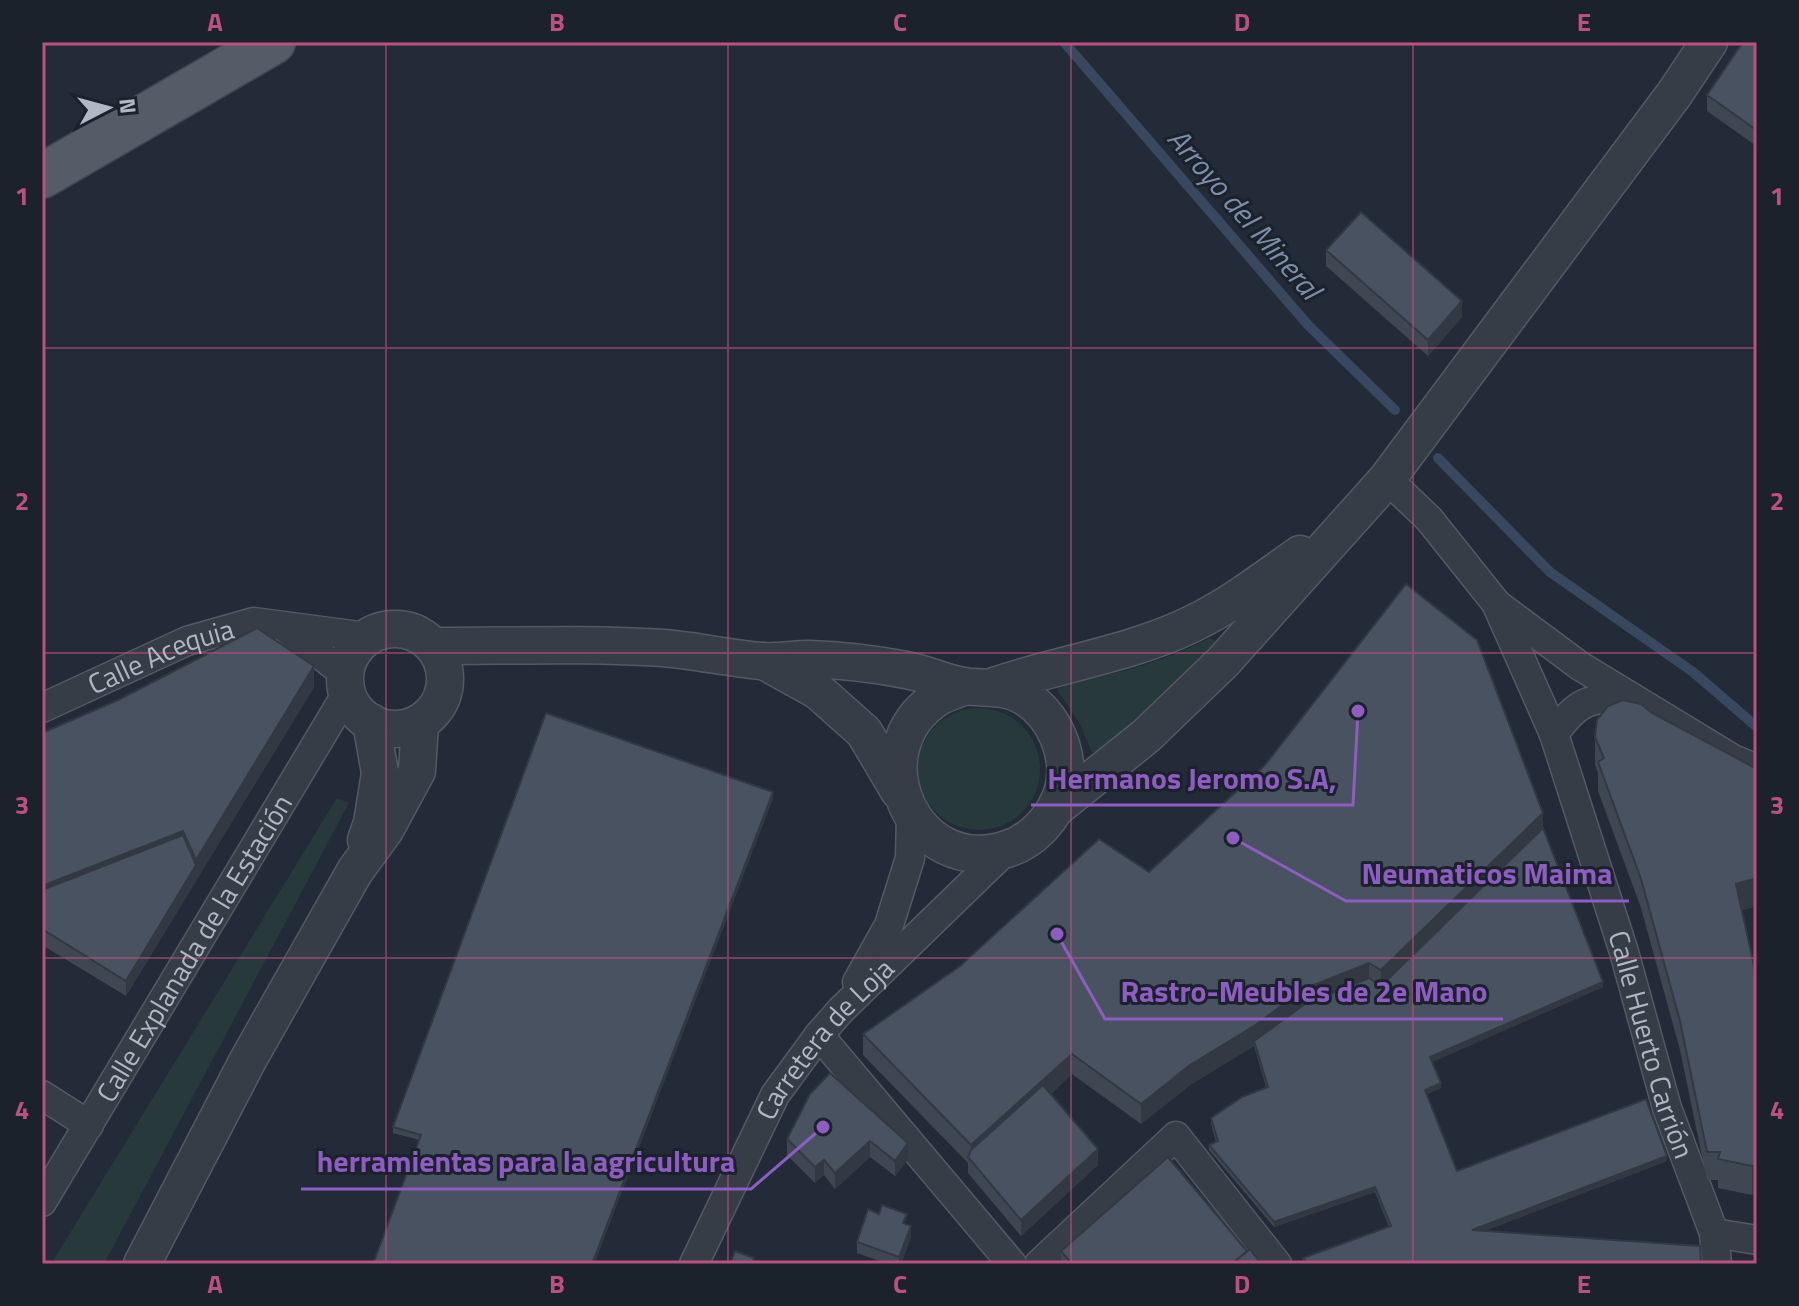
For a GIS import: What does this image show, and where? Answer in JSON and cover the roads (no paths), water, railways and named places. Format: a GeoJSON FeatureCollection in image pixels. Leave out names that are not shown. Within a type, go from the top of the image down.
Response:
{"type":"FeatureCollection","features":[{"type":"Feature","properties":{"kind":"main road"},"geometry":{"type":"LineString","coordinates":[[42,176],[273,42]]}},
{"type":"Feature","properties":{"kind":"street"},"geometry":{"type":"LineString","coordinates":[[1056,808],[1146,736],[1223,662],[1387,479],[1675,93],[1709,42]]}},
{"type":"Feature","properties":{"kind":"street"},"geometry":{"type":"LineString","coordinates":[[1387,479],[1429,519],[1496,603],[1580,666],[1733,759],[1757,769]]}},
{"type":"Feature","properties":{"kind":"street"},"geometry":{"type":"LineString","coordinates":[[841,1010],[889,925],[910,858],[898,764],[903,738],[916,715],[939,697],[1095,658],[1189,625],[1229,605],[1350,519]]}},
{"type":"Feature","properties":{"kind":"street","name":"Calle Huerto Carrión"},"geometry":{"type":"LineString","coordinates":[[1496,603],[1554,734],[1624,952],[1667,1108],[1714,1233],[1717,1264]]}},
{"type":"Feature","properties":{"kind":"street","name":"Calle Acequia"},"geometry":{"type":"LineString","coordinates":[[42,708],[187,641],[254,622],[367,637]]}},
{"type":"Feature","properties":{"kind":"street"},"geometry":{"type":"LineString","coordinates":[[283,627],[346,683]]}},
{"type":"Feature","properties":{"kind":"street"},"geometry":{"type":"LineString","coordinates":[[389,628],[414,631],[434,646],[444,668],[446,684],[432,713],[420,723],[404,728],[388,728],[371,722],[355,710],[346,683],[351,654],[367,637],[389,628]]}},
{"type":"Feature","properties":{"kind":"street"},"geometry":{"type":"LineString","coordinates":[[434,646],[665,648],[764,661],[810,659],[907,670],[1022,695],[1045,714],[1060,740],[1065,770],[1063,789],[1056,808],[1028,839],[1006,850],[979,853],[952,848],[929,835],[905,803],[864,732],[818,691],[764,661]]}},
{"type":"Feature","properties":{"kind":"street"},"geometry":{"type":"LineString","coordinates":[[446,684],[548,646]]}},
{"type":"Feature","properties":{"kind":"street","name":"Calle Explanada de la Estación"},"geometry":{"type":"LineString","coordinates":[[42,1202],[346,683]]}},
{"type":"Feature","properties":{"kind":"street"},"geometry":{"type":"LineString","coordinates":[[1554,734],[1570,712],[1592,699],[1631,697]]}},
{"type":"Feature","properties":{"kind":"street"},"geometry":{"type":"LineString","coordinates":[[355,871],[372,823],[380,773],[371,722]]}},
{"type":"Feature","properties":{"kind":"street"},"geometry":{"type":"LineString","coordinates":[[142,1264],[248,1060],[355,871],[385,830],[417,771],[420,723]]}},
{"type":"Feature","properties":{"kind":"street","name":"Carretera de Loja"},"geometry":{"type":"LineString","coordinates":[[694,1264],[775,1095],[819,1035],[1006,850]]}},
{"type":"Feature","properties":{"kind":"street"},"geometry":{"type":"LineString","coordinates":[[819,1035],[1012,1264]]}},
{"type":"Feature","properties":{"kind":"street"},"geometry":{"type":"LineString","coordinates":[[42,1095],[89,1125]]}},
{"type":"Feature","properties":{"kind":"street"},"geometry":{"type":"LineString","coordinates":[[1039,1264],[1176,1136],[1277,1264]]}},
{"type":"Feature","properties":{"kind":"street"},"geometry":{"type":"LineString","coordinates":[[1714,1233],[1757,1240]]}},
{"type":"Feature","properties":{"kind":"waterway","name":"Arroyo del Mineral"},"geometry":{"type":"LineString","coordinates":[[1064,42],[1308,325],[1395,410]]}},
{"type":"Feature","properties":{"kind":"waterway","name":"Arroyo del Mineral"},"geometry":{"type":"LineString","coordinates":[[1438,458],[1550,572],[1693,672],[1757,727]]}},
{"type":"Feature","properties":{"kind":"place","name":"Hermanos Jeromo S.A,"},"geometry":{"type":"Point","coordinates":[1358,711]}},
{"type":"Feature","properties":{"kind":"place","name":"Neumaticos Maima"},"geometry":{"type":"Point","coordinates":[1233,838]}},
{"type":"Feature","properties":{"kind":"place","name":"Rastro-Meubles de 2e Mano"},"geometry":{"type":"Point","coordinates":[1057,934]}},
{"type":"Feature","properties":{"kind":"place","name":"herramientas para la agricultura"},"geometry":{"type":"Point","coordinates":[823,1127]}}]}
